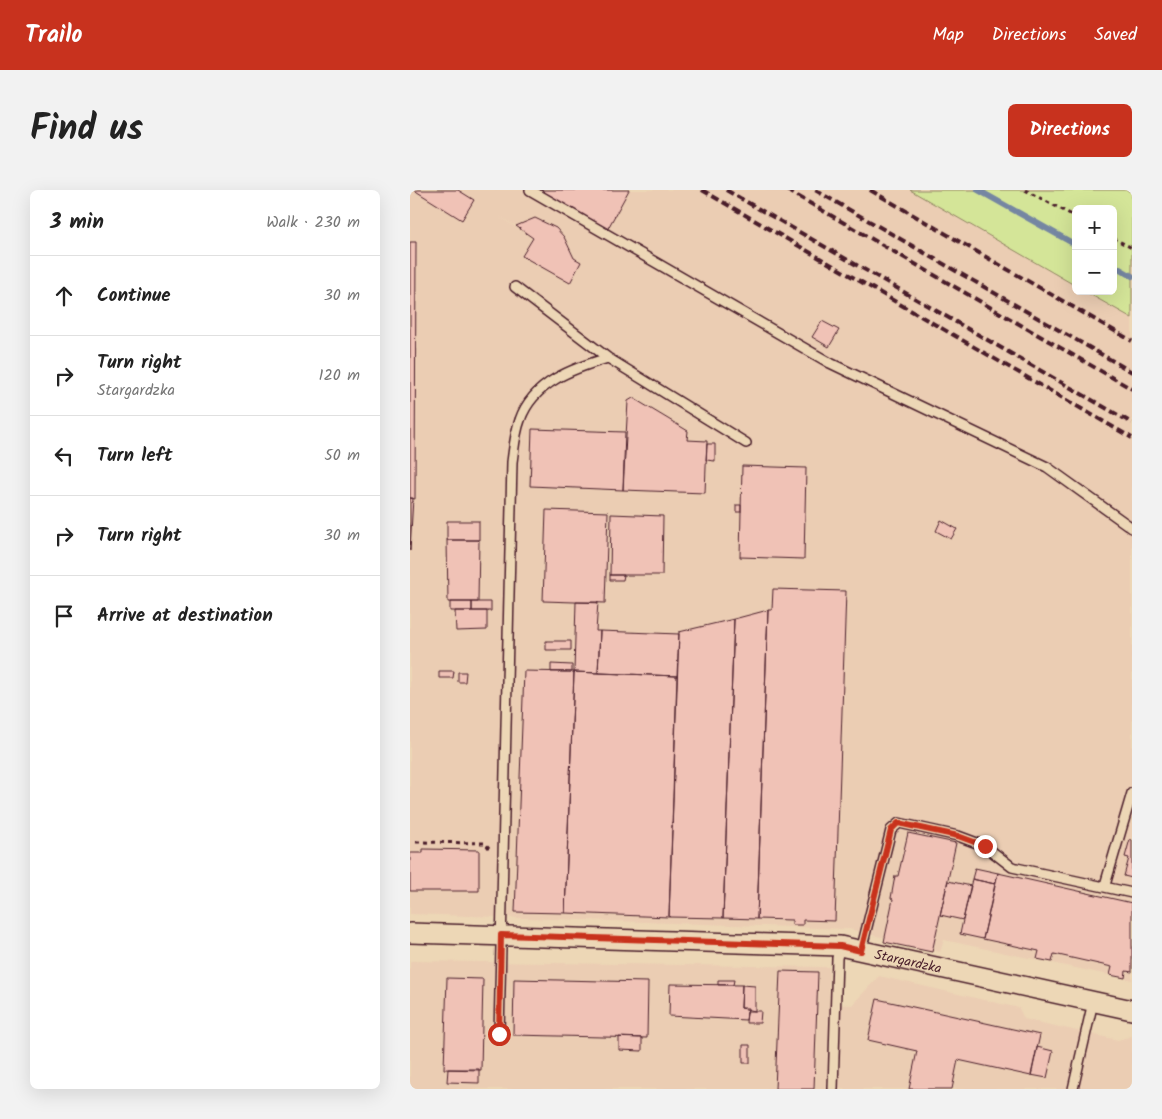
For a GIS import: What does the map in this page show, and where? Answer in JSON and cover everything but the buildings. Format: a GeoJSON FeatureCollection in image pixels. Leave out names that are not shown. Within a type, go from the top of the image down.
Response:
{"type":"FeatureCollection","features":[{"type":"Feature","properties":{"kind":"street","name":"Stargardzka"},"geometry":{"type":"LineString","coordinates":[[410,933],[840,946],[1132,1010]]}},
{"type":"Feature","properties":{"kind":"lane"},"geometry":{"type":"LineString","coordinates":[[530,190],[830,363],[1047,467],[1132,528]]}},
{"type":"Feature","properties":{"kind":"lane"},"geometry":{"type":"LineString","coordinates":[[515,287],[608,358],[746,443]]}},
{"type":"Feature","properties":{"kind":"lane"},"geometry":{"type":"LineString","coordinates":[[499,1034],[512,462],[520,419],[534,396],[559,376],[608,358]]}},
{"type":"Feature","properties":{"kind":"lane"},"geometry":{"type":"LineString","coordinates":[[1105,886],[1129,815],[1131,798]]}},
{"type":"Feature","properties":{"kind":"lane"},"geometry":{"type":"LineString","coordinates":[[861,951],[891,830],[898,823],[958,836],[985,846],[1012,867],[1132,892]]}},
{"type":"Feature","properties":{"kind":"lane"},"geometry":{"type":"LineString","coordinates":[[833,1089],[837,958],[840,946]]}},
{"type":"Feature","properties":{"kind":"lane"},"geometry":{"type":"LineString","coordinates":[[1073,1089],[1093,1002]]}},
{"type":"Feature","properties":{"kind":"path"},"geometry":{"type":"LineString","coordinates":[[1025,190],[1072,215]]}},
{"type":"Feature","properties":{"kind":"path"},"geometry":{"type":"LineString","coordinates":[[1117,240],[1132,248]]}},
{"type":"Feature","properties":{"kind":"path"},"geometry":{"type":"LineString","coordinates":[[416,842],[484,843],[493,854]]}},
{"type":"Feature","properties":{"kind":"shaded area"},"geometry":{"type":"Polygon","coordinates":[[[410,190],[910,190],[1072,284],[1072,295],[1091,295],[1132,318],[1132,980],[944,940],[940,952],[849,929],[410,914],[410,190]],[[500,217],[533,238],[573,257],[564,237],[556,228],[535,218],[516,226],[500,217]]]}},
{"type":"Feature","properties":{"kind":"shaded area"},"geometry":{"type":"Polygon","coordinates":[[[410,961],[829,967],[829,1004],[852,1005],[879,976],[1019,1008],[1024,1019],[1118,1040],[1132,1036],[1132,1089],[410,1089],[410,961]]]}},
{"type":"Feature","properties":{"kind":"green space"},"geometry":{"type":"Polygon","coordinates":[[[910,190],[1127,190],[1132,193],[1132,318],[1091,295],[1117,295],[1117,205],[1072,205],[1072,284],[910,190]]]}},
{"type":"Feature","properties":{"kind":"waterway"},"geometry":{"type":"LineString","coordinates":[[978,190],[1072,243]]}},
{"type":"Feature","properties":{"kind":"waterway"},"geometry":{"type":"LineString","coordinates":[[1117,267],[1132,276]]}},
{"type":"Feature","properties":{"kind":"railway"},"geometry":{"type":"LineString","coordinates":[[702,190],[1132,438]]}},
{"type":"Feature","properties":{"kind":"railway"},"geometry":{"type":"LineString","coordinates":[[726,190],[1132,423]]}},
{"type":"Feature","properties":{"kind":"railway"},"geometry":{"type":"LineString","coordinates":[[787,190],[1132,389]]}},
{"type":"Feature","properties":{"kind":"railway"},"geometry":{"type":"LineString","coordinates":[[815,190],[1132,372]]}},
{"type":"Feature","properties":{"kind":"railway"},"geometry":{"type":"LineString","coordinates":[[870,190],[1132,341]]}},
{"type":"Feature","properties":{"kind":"route"},"geometry":{"type":"LineString","coordinates":[[499,1034],[501,935],[840,946],[861,951],[891,830],[898,823],[958,836],[985,846]]}}]}
